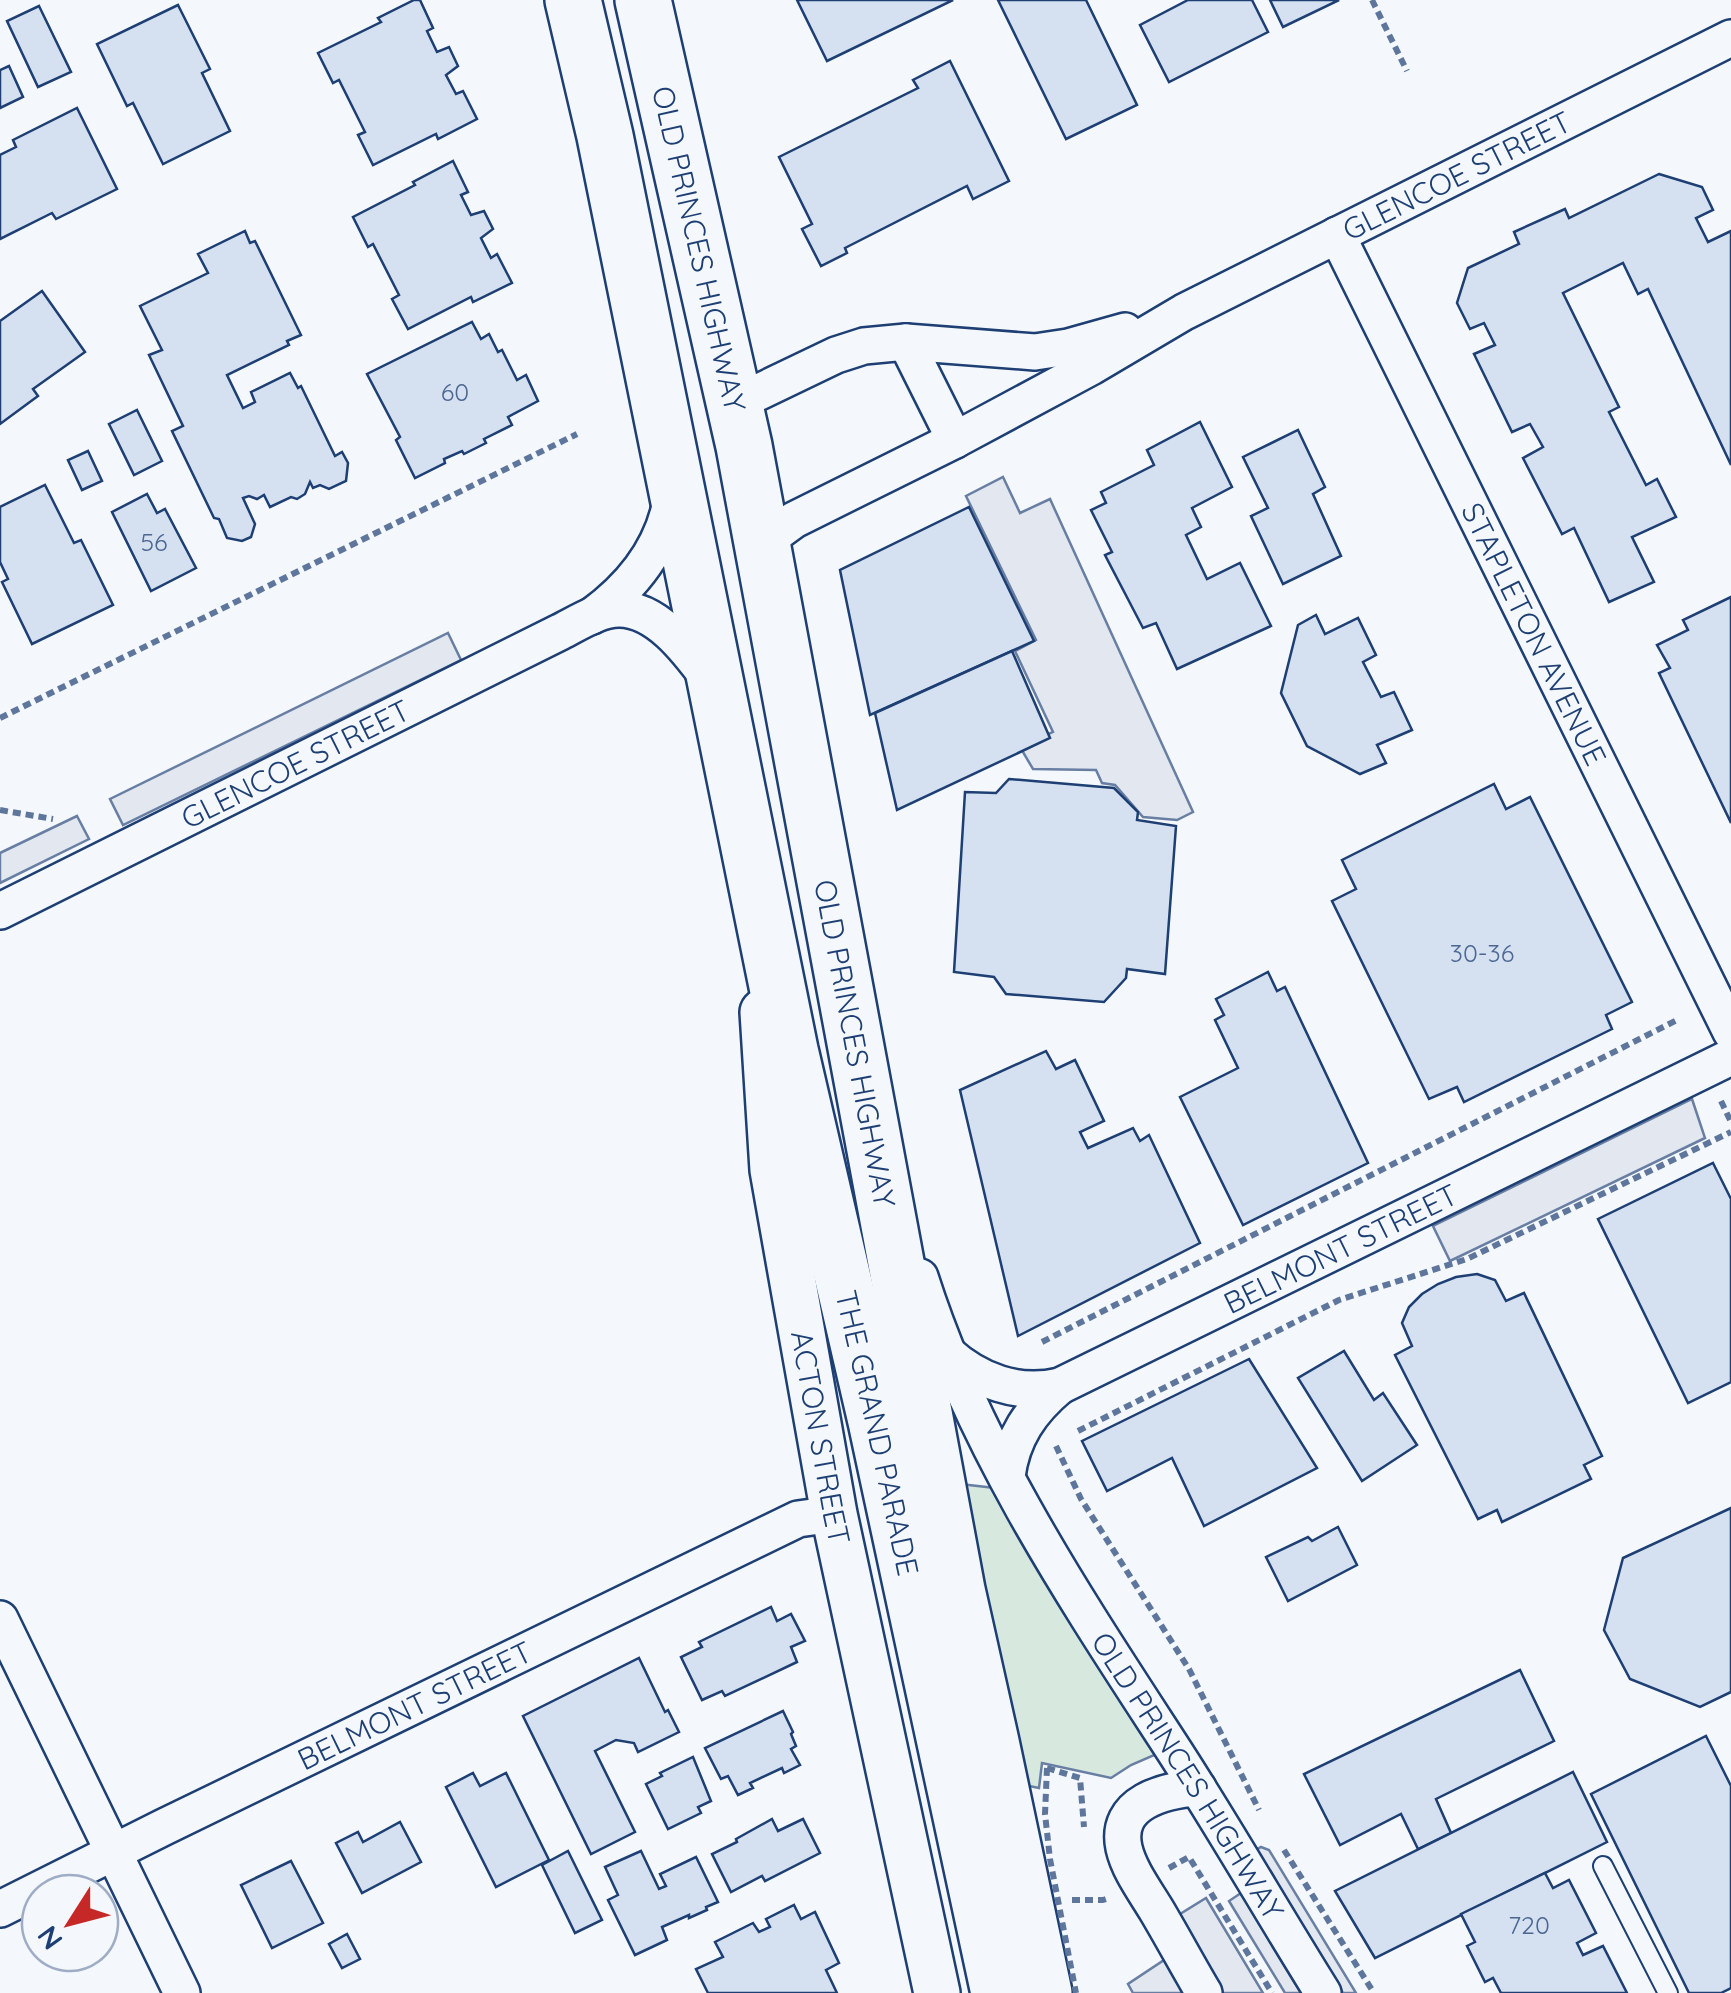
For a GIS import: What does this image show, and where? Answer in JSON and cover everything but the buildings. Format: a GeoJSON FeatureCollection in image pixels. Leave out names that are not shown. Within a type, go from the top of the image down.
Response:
{"type":"FeatureCollection","features":[{"type":"Feature","properties":{"kind":"main road"},"geometry":{"type":"LineString","coordinates":[[573,0],[609,155],[750,854]]}},
{"type":"Feature","properties":{"kind":"main road","name":"OLD PRINCES HIGHWAY"},"geometry":{"type":"LineString","coordinates":[[643,0],[736,403],[871,1120]]}},
{"type":"Feature","properties":{"kind":"main road"},"geometry":{"type":"LineString","coordinates":[[736,403],[703,468],[697,496],[741,728],[750,854]]}},
{"type":"Feature","properties":{"kind":"main road","name":"THE GRAND PARADE"},"geometry":{"type":"LineString","coordinates":[[750,854],[998,1993]]}},
{"type":"Feature","properties":{"kind":"main road","name":"THE GRAND PARADE"},"geometry":{"type":"LineString","coordinates":[[871,1120],[956,1590],[1044,1993]]}},
{"type":"Feature","properties":{"kind":"street","name":"GLENCOE STREET"},"geometry":{"type":"LineString","coordinates":[[762,544],[794,520],[955,440],[1184,312],[1731,38]]}},
{"type":"Feature","properties":{"kind":"street","name":"STAPLETON AVENUE"},"geometry":{"type":"LineString","coordinates":[[1337,235],[1731,1032]]}},
{"type":"Feature","properties":{"kind":"street","name":"GLENCOE STREET"},"geometry":{"type":"LineString","coordinates":[[736,403],[852,349],[906,342],[1016,352],[1052,351],[1184,312]]}},
{"type":"Feature","properties":{"kind":"street"},"geometry":{"type":"LineString","coordinates":[[906,342],[955,440]]}},
{"type":"Feature","properties":{"kind":"street","name":"GLENCOE STREET"},"geometry":{"type":"LineString","coordinates":[[591,616],[618,595],[650,558],[665,523],[674,481]]}},
{"type":"Feature","properties":{"kind":"street","name":"GLENCOE STREET"},"geometry":{"type":"LineString","coordinates":[[0,912],[607,610],[633,611],[650,618],[677,641],[716,688]]}},
{"type":"Feature","properties":{"kind":"street","name":"ACTON STREET"},"geometry":{"type":"LineString","coordinates":[[750,854],[773,1170],[834,1514],[937,1993]]}},
{"type":"Feature","properties":{"kind":"street","name":"BELMONT STREET"},"geometry":{"type":"LineString","coordinates":[[947,1353],[979,1376],[1002,1385],[1031,1390],[1060,1386],[1731,1058]]}},
{"type":"Feature","properties":{"kind":"street","name":"OLD PRINCES HIGHWAY"},"geometry":{"type":"LineString","coordinates":[[871,1120],[947,1353],[1022,1508],[1322,1993]]}},
{"type":"Feature","properties":{"kind":"street"},"geometry":{"type":"LineString","coordinates":[[1007,1476],[1011,1450],[1024,1424],[1060,1386]]}},
{"type":"Feature","properties":{"kind":"street","name":"BELMONT STREET"},"geometry":{"type":"LineString","coordinates":[[0,1909],[798,1519],[834,1514]]}},
{"type":"Feature","properties":{"kind":"street"},"geometry":{"type":"LineString","coordinates":[[0,1619],[182,1993]]}},
{"type":"Feature","properties":{"kind":"street"},"geometry":{"type":"LineString","coordinates":[[1198,1788],[1156,1795],[1139,1805],[1127,1819],[1123,1841],[1133,1871],[1204,1993]]}},
{"type":"Feature","properties":{"kind":"lane"},"geometry":{"type":"LineString","coordinates":[[1603,1866],[1668,1993]]}},
{"type":"Feature","properties":{"kind":"path"},"geometry":{"type":"LineString","coordinates":[[1372,0],[1407,71]]}},
{"type":"Feature","properties":{"kind":"path"},"geometry":{"type":"LineString","coordinates":[[0,718],[577,434]]}},
{"type":"Feature","properties":{"kind":"path"},"geometry":{"type":"LineString","coordinates":[[0,810],[53,819]]}},
{"type":"Feature","properties":{"kind":"path"},"geometry":{"type":"LineString","coordinates":[[1042,1342],[1678,1019]]}},
{"type":"Feature","properties":{"kind":"path"},"geometry":{"type":"LineString","coordinates":[[1260,1812],[1189,1669],[1081,1499],[1055,1443],[1339,1300],[1467,1259],[1731,1132]]}},
{"type":"Feature","properties":{"kind":"path"},"geometry":{"type":"LineString","coordinates":[[1074,1420],[1078,1431]]}},
{"type":"Feature","properties":{"kind":"path"},"geometry":{"type":"LineString","coordinates":[[1048,1768],[1045,1814],[1050,1858],[1076,1993]]}},
{"type":"Feature","properties":{"kind":"path"},"geometry":{"type":"LineString","coordinates":[[1280,1845],[1374,1993]]}},
{"type":"Feature","properties":{"kind":"path"},"geometry":{"type":"LineString","coordinates":[[1189,1857],[1272,1993]]}},
{"type":"Feature","properties":{"kind":"path"},"geometry":{"type":"LineString","coordinates":[[1056,1899],[1103,1900]]}},
{"type":"Feature","properties":{"kind":"shaded area"},"geometry":{"type":"Polygon","coordinates":[[[1003,477],[1020,513],[1050,499],[1193,812],[1177,820],[1143,817],[1115,785],[1102,783],[1096,770],[1033,769],[1020,747],[1053,732],[1015,651],[1036,640],[966,496],[1003,477]]]}},
{"type":"Feature","properties":{"kind":"shaded area"},"geometry":{"type":"Polygon","coordinates":[[[448,633],[461,660],[123,825],[110,799],[448,633]]]}},
{"type":"Feature","properties":{"kind":"shaded area"},"geometry":{"type":"Polygon","coordinates":[[[77,816],[89,839],[0,883],[0,853],[77,816]]]}},
{"type":"Feature","properties":{"kind":"shaded area"},"geometry":{"type":"Polygon","coordinates":[[[1692,1099],[1705,1138],[1450,1261],[1433,1226],[1692,1099]]]}},
{"type":"Feature","properties":{"kind":"shaded area"},"geometry":{"type":"Polygon","coordinates":[[[960,1484],[995,1488],[1159,1753],[1111,1778],[1042,1763],[1039,1788],[1019,1784],[960,1484]]]}},
{"type":"Feature","properties":{"kind":"shaded area"},"geometry":{"type":"Polygon","coordinates":[[[1256,1850],[1269,1850],[1356,1993],[1343,1993],[1256,1850]]]}},
{"type":"Feature","properties":{"kind":"shaded area"},"geometry":{"type":"Polygon","coordinates":[[[1241,1893],[1301,1993],[1285,1993],[1229,1901],[1241,1893]]]}},
{"type":"Feature","properties":{"kind":"shaded area"},"geometry":{"type":"Polygon","coordinates":[[[1206,1898],[1263,1993],[1133,1993],[1128,1984],[1179,1950],[1164,1924],[1206,1898]]]}}]}
